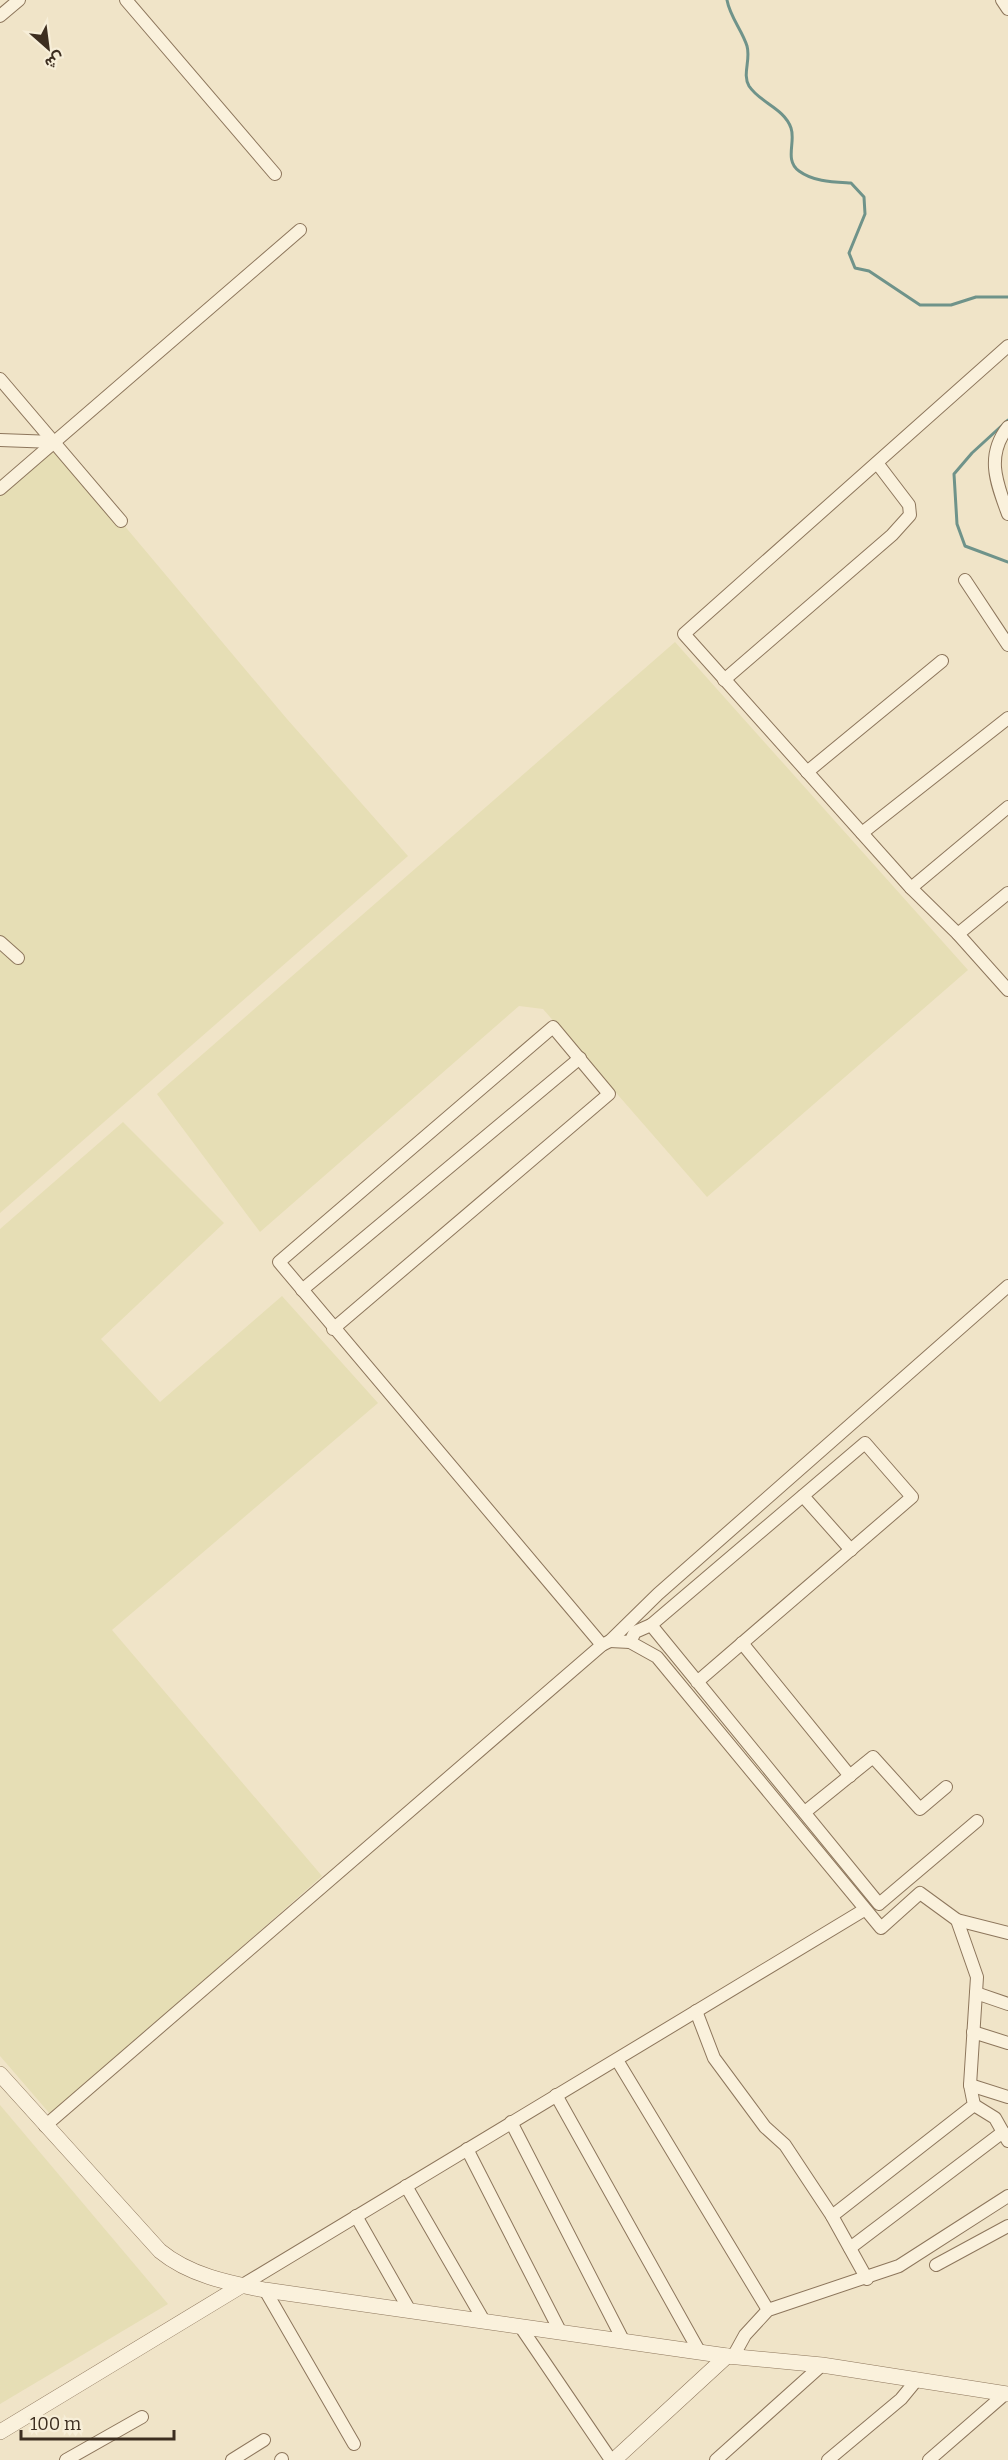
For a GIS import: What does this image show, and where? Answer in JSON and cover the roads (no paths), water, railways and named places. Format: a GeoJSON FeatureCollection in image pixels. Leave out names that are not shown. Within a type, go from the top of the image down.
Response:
{"type":"FeatureCollection","features":[{"type":"Feature","properties":{"kind":"street"},"geometry":{"type":"LineString","coordinates":[[0,16],[19,0]]}},
{"type":"Feature","properties":{"kind":"street"},"geometry":{"type":"LineString","coordinates":[[126,0],[275,174]]}},
{"type":"Feature","properties":{"kind":"street"},"geometry":{"type":"LineString","coordinates":[[1002,0],[1008,9]]}},
{"type":"Feature","properties":{"kind":"street"},"geometry":{"type":"LineString","coordinates":[[0,489],[300,230]]}},
{"type":"Feature","properties":{"kind":"street"},"geometry":{"type":"LineString","coordinates":[[1008,346],[684,634],[911,888],[958,934],[1008,990]]}},
{"type":"Feature","properties":{"kind":"street"},"geometry":{"type":"LineString","coordinates":[[0,379],[121,521]]}},
{"type":"Feature","properties":{"kind":"street"},"geometry":{"type":"LineString","coordinates":[[1008,427],[997,448],[994,477],[1008,514]]}},
{"type":"Feature","properties":{"kind":"street"},"geometry":{"type":"LineString","coordinates":[[0,440],[54,442]]}},
{"type":"Feature","properties":{"kind":"street"},"geometry":{"type":"LineString","coordinates":[[724,680],[892,535],[910,515],[909,505],[877,463]]}},
{"type":"Feature","properties":{"kind":"street"},"geometry":{"type":"LineString","coordinates":[[965,580],[1008,645]]}},
{"type":"Feature","properties":{"kind":"street"},"geometry":{"type":"LineString","coordinates":[[807,772],[942,661]]}},
{"type":"Feature","properties":{"kind":"street"},"geometry":{"type":"LineString","coordinates":[[862,833],[1008,718]]}},
{"type":"Feature","properties":{"kind":"street"},"geometry":{"type":"LineString","coordinates":[[911,888],[1008,807]]}},
{"type":"Feature","properties":{"kind":"street"},"geometry":{"type":"LineString","coordinates":[[958,934],[1008,893]]}},
{"type":"Feature","properties":{"kind":"street"},"geometry":{"type":"LineString","coordinates":[[0,942],[18,958]]}},
{"type":"Feature","properties":{"kind":"street"},"geometry":{"type":"LineString","coordinates":[[333,1329],[609,1094],[553,1027],[279,1262],[333,1329],[606,1643]]}},
{"type":"Feature","properties":{"kind":"street"},"geometry":{"type":"LineString","coordinates":[[302,1290],[580,1058]]}},
{"type":"Feature","properties":{"kind":"street"},"geometry":{"type":"LineString","coordinates":[[606,1643],[632,1632],[658,1594],[1008,1286]]}},
{"type":"Feature","properties":{"kind":"street"},"geometry":{"type":"LineString","coordinates":[[45,2126],[606,1643],[651,1625],[865,1443],[912,1497],[697,1682]]}},
{"type":"Feature","properties":{"kind":"street"},"geometry":{"type":"LineString","coordinates":[[803,1496],[850,1550]]}},
{"type":"Feature","properties":{"kind":"street"},"geometry":{"type":"LineString","coordinates":[[651,1625],[879,1904],[977,1821]]}},
{"type":"Feature","properties":{"kind":"street"},"geometry":{"type":"LineString","coordinates":[[632,1632],[657,1657],[881,1928],[920,1893],[957,1920],[1008,1933]]}},
{"type":"Feature","properties":{"kind":"street"},"geometry":{"type":"LineString","coordinates":[[741,1643],[850,1776]]}},
{"type":"Feature","properties":{"kind":"street"},"geometry":{"type":"LineString","coordinates":[[805,1812],[873,1757],[920,1809],[946,1787]]}},
{"type":"Feature","properties":{"kind":"street"},"geometry":{"type":"LineString","coordinates":[[0,2432],[864,1910]]}},
{"type":"Feature","properties":{"kind":"street"},"geometry":{"type":"LineString","coordinates":[[850,2248],[1006,2137],[995,2118],[974,2105],[970,2085],[977,1977],[957,1920]]}},
{"type":"Feature","properties":{"kind":"street"},"geometry":{"type":"LineString","coordinates":[[976,1993],[1008,2004]]}},
{"type":"Feature","properties":{"kind":"street"},"geometry":{"type":"LineString","coordinates":[[696,2011],[714,2058],[765,2127],[785,2145],[832,2216],[867,2279]]}},
{"type":"Feature","properties":{"kind":"street"},"geometry":{"type":"LineString","coordinates":[[974,2032],[1008,2043]]}},
{"type":"Feature","properties":{"kind":"street"},"geometry":{"type":"LineString","coordinates":[[617,2060],[768,2310]]}},
{"type":"Feature","properties":{"kind":"street"},"geometry":{"type":"LineString","coordinates":[[0,2074],[45,2126],[172,2261],[193,2272],[241,2286],[265,2290],[624,2342],[822,2366],[915,2382],[1007,2394]]}},
{"type":"Feature","properties":{"kind":"street"},"geometry":{"type":"LineString","coordinates":[[970,2085],[1008,2097]]}},
{"type":"Feature","properties":{"kind":"street"},"geometry":{"type":"LineString","coordinates":[[556,2095],[699,2351]]}},
{"type":"Feature","properties":{"kind":"street"},"geometry":{"type":"LineString","coordinates":[[832,2216],[974,2105]]}},
{"type":"Feature","properties":{"kind":"street"},"geometry":{"type":"LineString","coordinates":[[511,2122],[624,2342]]}},
{"type":"Feature","properties":{"kind":"street"},"geometry":{"type":"LineString","coordinates":[[467,2149],[561,2333]]}},
{"type":"Feature","properties":{"kind":"street"},"geometry":{"type":"LineString","coordinates":[[406,2186],[484,2321]]}},
{"type":"Feature","properties":{"kind":"street"},"geometry":{"type":"LineString","coordinates":[[520,2326],[613,2460],[731,2355],[768,2310],[867,2279],[899,2266],[1008,2196]]}},
{"type":"Feature","properties":{"kind":"street"},"geometry":{"type":"LineString","coordinates":[[356,2216],[410,2310]]}},
{"type":"Feature","properties":{"kind":"street"},"geometry":{"type":"LineString","coordinates":[[936,2265],[1008,2226]]}},
{"type":"Feature","properties":{"kind":"street"},"geometry":{"type":"LineString","coordinates":[[265,2290],[354,2444]]}},
{"type":"Feature","properties":{"kind":"street"},"geometry":{"type":"LineString","coordinates":[[716,2460],[822,2366]]}},
{"type":"Feature","properties":{"kind":"street"},"geometry":{"type":"LineString","coordinates":[[828,2460],[901,2399],[915,2382]]}},
{"type":"Feature","properties":{"kind":"street"},"geometry":{"type":"LineString","coordinates":[[929,2460],[1007,2394]]}},
{"type":"Feature","properties":{"kind":"street"},"geometry":{"type":"LineString","coordinates":[[66,2460],[142,2417]]}},
{"type":"Feature","properties":{"kind":"street"},"geometry":{"type":"LineString","coordinates":[[232,2460],[264,2440]]}},
{"type":"Feature","properties":{"kind":"waterway"},"geometry":{"type":"LineString","coordinates":[[727,0],[747,46],[746,72],[749,86],[788,121],[792,133],[791,156],[795,167],[805,175],[817,179],[851,183],[864,197],[865,214],[849,253],[855,268],[869,271],[920,305],[951,305],[976,297],[1008,297]]}},
{"type":"Feature","properties":{"kind":"waterway"},"geometry":{"type":"LineString","coordinates":[[1008,420],[972,453],[954,474],[957,524],[965,546],[1008,562]]}}]}
